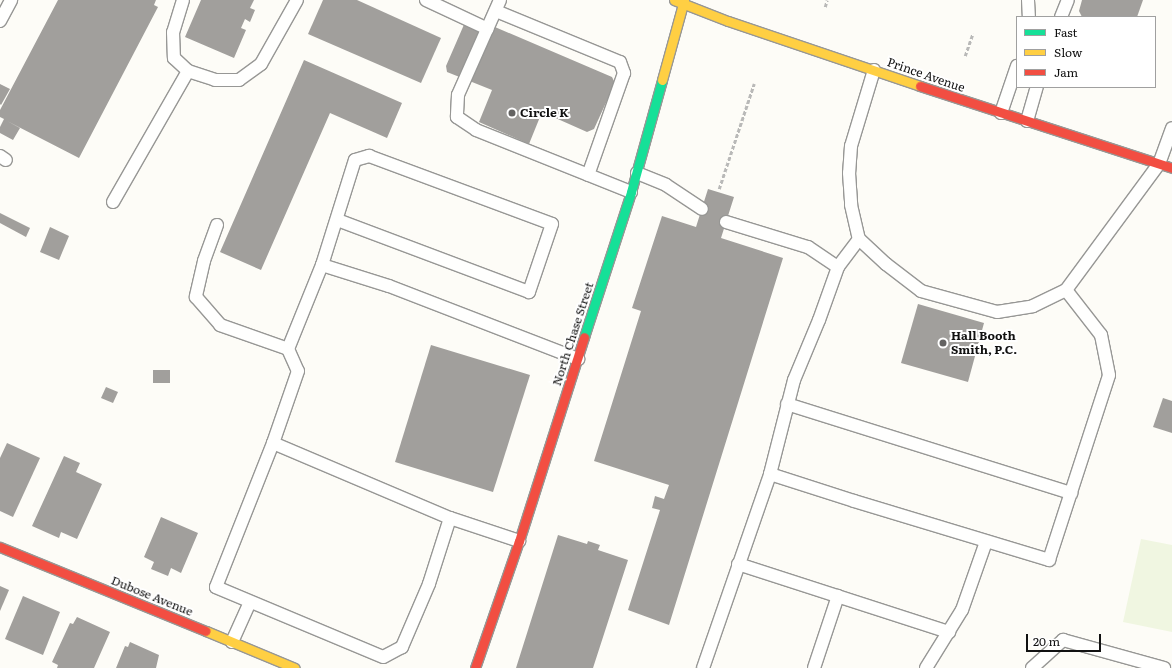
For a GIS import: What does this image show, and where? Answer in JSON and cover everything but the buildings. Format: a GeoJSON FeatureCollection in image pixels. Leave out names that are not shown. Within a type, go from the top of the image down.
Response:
{"type":"FeatureCollection","features":[{"type":"Feature","properties":{"kind":"main road","name":"Prince Avenue"},"geometry":{"type":"LineString","coordinates":[[680,1],[728,21],[1001,113],[1172,168]]}},
{"type":"Feature","properties":{"kind":"main road","name":"North Chase Street"},"geometry":{"type":"LineString","coordinates":[[475,668],[519,541],[637,173],[680,1]]}},
{"type":"Feature","properties":{"kind":"main road","name":"Dubose Avenue"},"geometry":{"type":"LineString","coordinates":[[0,547],[294,668]]}},
{"type":"Feature","properties":{"kind":"lane"},"geometry":{"type":"LineString","coordinates":[[0,21],[11,0]]}},
{"type":"Feature","properties":{"kind":"lane"},"geometry":{"type":"LineString","coordinates":[[183,0],[172,32],[174,58],[188,70],[215,80],[239,80],[260,64],[298,0]]}},
{"type":"Feature","properties":{"kind":"lane"},"geometry":{"type":"LineString","coordinates":[[426,0],[488,29]]}},
{"type":"Feature","properties":{"kind":"lane"},"geometry":{"type":"LineString","coordinates":[[1028,0],[1029,16]]}},
{"type":"Feature","properties":{"kind":"lane"},"geometry":{"type":"LineString","coordinates":[[1061,16],[1068,0]]}},
{"type":"Feature","properties":{"kind":"lane"},"geometry":{"type":"LineString","coordinates":[[588,175],[624,73],[620,62],[498,5],[458,95],[457,116],[476,130],[588,175],[631,192]]}},
{"type":"Feature","properties":{"kind":"lane"},"geometry":{"type":"LineString","coordinates":[[1001,113],[1016,69]]}},
{"type":"Feature","properties":{"kind":"lane"},"geometry":{"type":"LineString","coordinates":[[113,202],[188,70]]}},
{"type":"Feature","properties":{"kind":"lane"},"geometry":{"type":"LineString","coordinates":[[874,70],[851,146],[849,173],[851,205],[859,239],[886,264],[922,291],[997,312],[1033,306],[1066,290],[1159,164],[1172,128]]}},
{"type":"Feature","properties":{"kind":"lane"},"geometry":{"type":"LineString","coordinates":[[1027,121],[1037,88]]}},
{"type":"Feature","properties":{"kind":"lane"},"geometry":{"type":"LineString","coordinates":[[288,349],[322,265],[355,160],[369,156],[552,224],[529,292],[337,220]]}},
{"type":"Feature","properties":{"kind":"lane"},"geometry":{"type":"LineString","coordinates":[[637,173],[666,185],[702,209]]}},
{"type":"Feature","properties":{"kind":"lane"},"geometry":{"type":"LineString","coordinates":[[726,222],[808,247],[838,267]]}},
{"type":"Feature","properties":{"kind":"lane"},"geometry":{"type":"LineString","coordinates":[[217,226],[204,261],[196,298],[220,325],[288,349],[298,371],[273,443],[216,587],[383,657],[402,647],[429,584],[450,518]]}},
{"type":"Feature","properties":{"kind":"lane"},"geometry":{"type":"LineString","coordinates":[[703,668],[770,474],[794,380],[819,320],[838,267],[859,239]]}},
{"type":"Feature","properties":{"kind":"lane"},"geometry":{"type":"LineString","coordinates":[[322,265],[390,286],[578,359]]}},
{"type":"Feature","properties":{"kind":"lane"},"geometry":{"type":"LineString","coordinates":[[770,474],[986,542],[1049,560],[1109,375],[1101,335],[1066,290]]}},
{"type":"Feature","properties":{"kind":"lane"},"geometry":{"type":"LineString","coordinates":[[787,404],[1071,493]]}},
{"type":"Feature","properties":{"kind":"lane"},"geometry":{"type":"LineString","coordinates":[[273,443],[450,518],[519,541]]}},
{"type":"Feature","properties":{"kind":"lane"},"geometry":{"type":"LineString","coordinates":[[926,668],[962,610],[986,542]]}},
{"type":"Feature","properties":{"kind":"lane"},"geometry":{"type":"LineString","coordinates":[[738,564],[949,632]]}},
{"type":"Feature","properties":{"kind":"lane"},"geometry":{"type":"LineString","coordinates":[[814,668],[838,596]]}},
{"type":"Feature","properties":{"kind":"lane"},"geometry":{"type":"LineString","coordinates":[[232,642],[250,602]]}},
{"type":"Feature","properties":{"kind":"lane"},"geometry":{"type":"LineString","coordinates":[[1032,668],[1063,640],[1164,668]]}},
{"type":"Feature","properties":{"kind":"path"},"geometry":{"type":"LineString","coordinates":[[825,7],[827,0]]}},
{"type":"Feature","properties":{"kind":"path"},"geometry":{"type":"LineString","coordinates":[[965,56],[973,34]]}},
{"type":"Feature","properties":{"kind":"path"},"geometry":{"type":"LineString","coordinates":[[719,189],[754,84]]}},
{"type":"Feature","properties":{"kind":"green space"},"geometry":{"type":"Polygon","coordinates":[[[1141,539],[1172,545],[1172,632],[1123,622],[1141,539]]]}},
{"type":"Feature","properties":{"kind":"traffic: fast"},"geometry":{"type":"LineString","coordinates":[[584,337],[631,192],[662,80]]}},
{"type":"Feature","properties":{"kind":"traffic: slow"},"geometry":{"type":"LineString","coordinates":[[674,0],[728,21],[920,86]]}},
{"type":"Feature","properties":{"kind":"traffic: slow"},"geometry":{"type":"LineString","coordinates":[[662,80],[684,0]]}},
{"type":"Feature","properties":{"kind":"traffic: slow"},"geometry":{"type":"LineString","coordinates":[[206,631],[295,668]]}},
{"type":"Feature","properties":{"kind":"traffic: jam"},"geometry":{"type":"LineString","coordinates":[[920,86],[1172,168]]}},
{"type":"Feature","properties":{"kind":"traffic: jam"},"geometry":{"type":"LineString","coordinates":[[475,668],[519,541],[584,337]]}},
{"type":"Feature","properties":{"kind":"traffic: jam"},"geometry":{"type":"LineString","coordinates":[[0,547],[206,631]]}},
{"type":"Feature","properties":{"kind":"place","name":"Circle K"},"geometry":{"type":"Point","coordinates":[512,113]}},
{"type":"Feature","properties":{"kind":"place","name":"Hall Booth Smith, P.C."},"geometry":{"type":"Point","coordinates":[943,343]}}]}
